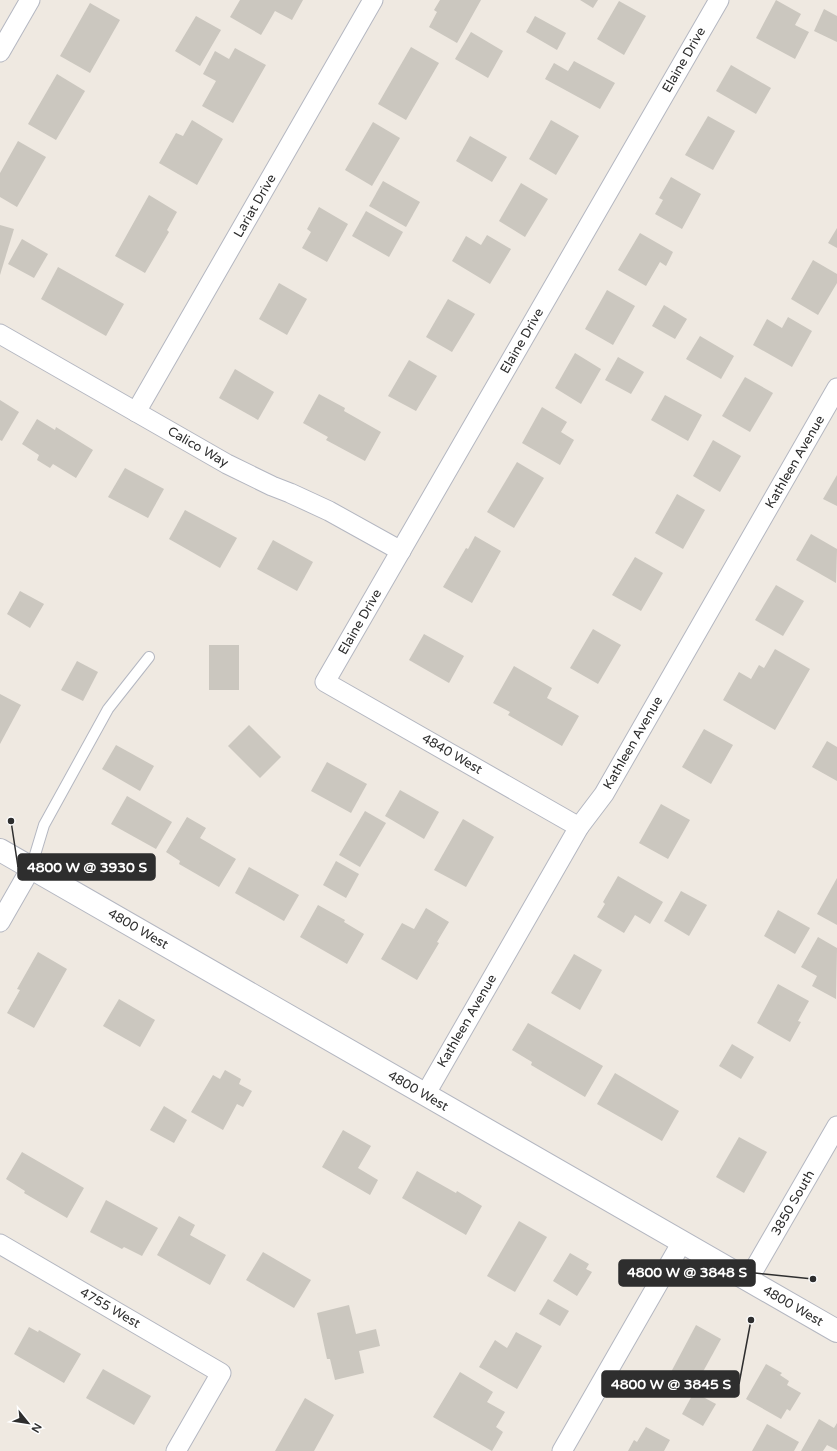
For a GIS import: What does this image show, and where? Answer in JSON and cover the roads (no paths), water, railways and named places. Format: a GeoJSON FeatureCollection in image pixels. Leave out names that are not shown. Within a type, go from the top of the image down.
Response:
{"type":"FeatureCollection","features":[{"type":"Feature","properties":{"kind":"main road","name":"4800 West"},"geometry":{"type":"LineString","coordinates":[[0,850],[837,1331]]}},
{"type":"Feature","properties":{"kind":"street"},"geometry":{"type":"LineString","coordinates":[[0,52],[30,0]]}},
{"type":"Feature","properties":{"kind":"street","name":"Lariat Drive"},"geometry":{"type":"LineString","coordinates":[[136,412],[373,0]]}},
{"type":"Feature","properties":{"kind":"street","name":"Elaine Drive"},"geometry":{"type":"LineString","coordinates":[[325,682],[718,0]]}},
{"type":"Feature","properties":{"kind":"street","name":"Calico Way"},"geometry":{"type":"LineString","coordinates":[[0,334],[227,464],[329,511],[401,551]]}},
{"type":"Feature","properties":{"kind":"street","name":"Kathleen Avenue"},"geometry":{"type":"LineString","coordinates":[[425,1095],[579,826],[604,794],[837,388]]}},
{"type":"Feature","properties":{"kind":"street","name":"4840 West"},"geometry":{"type":"LineString","coordinates":[[325,682],[579,826]]}},
{"type":"Feature","properties":{"kind":"street"},"geometry":{"type":"LineString","coordinates":[[0,922],[31,868]]}},
{"type":"Feature","properties":{"kind":"street","name":"3850 South"},"geometry":{"type":"LineString","coordinates":[[748,1280],[837,1126]]}},
{"type":"Feature","properties":{"kind":"street"},"geometry":{"type":"LineString","coordinates":[[562,1451],[682,1242]]}},
{"type":"Feature","properties":{"kind":"street","name":"4755 West"},"geometry":{"type":"LineString","coordinates":[[0,1244],[221,1373],[176,1451]]}},
{"type":"Feature","properties":{"kind":"lane"},"geometry":{"type":"LineString","coordinates":[[31,868],[44,825],[108,709],[150,657]]}},
{"type":"Feature","properties":{"kind":"place","name":"4800 W @ 3930 S"},"geometry":{"type":"Point","coordinates":[11,821]}},
{"type":"Feature","properties":{"kind":"place","name":"4800 W @ 3848 S"},"geometry":{"type":"Point","coordinates":[813,1279]}},
{"type":"Feature","properties":{"kind":"place","name":"4800 W @ 3845 S"},"geometry":{"type":"Point","coordinates":[751,1320]}}]}
